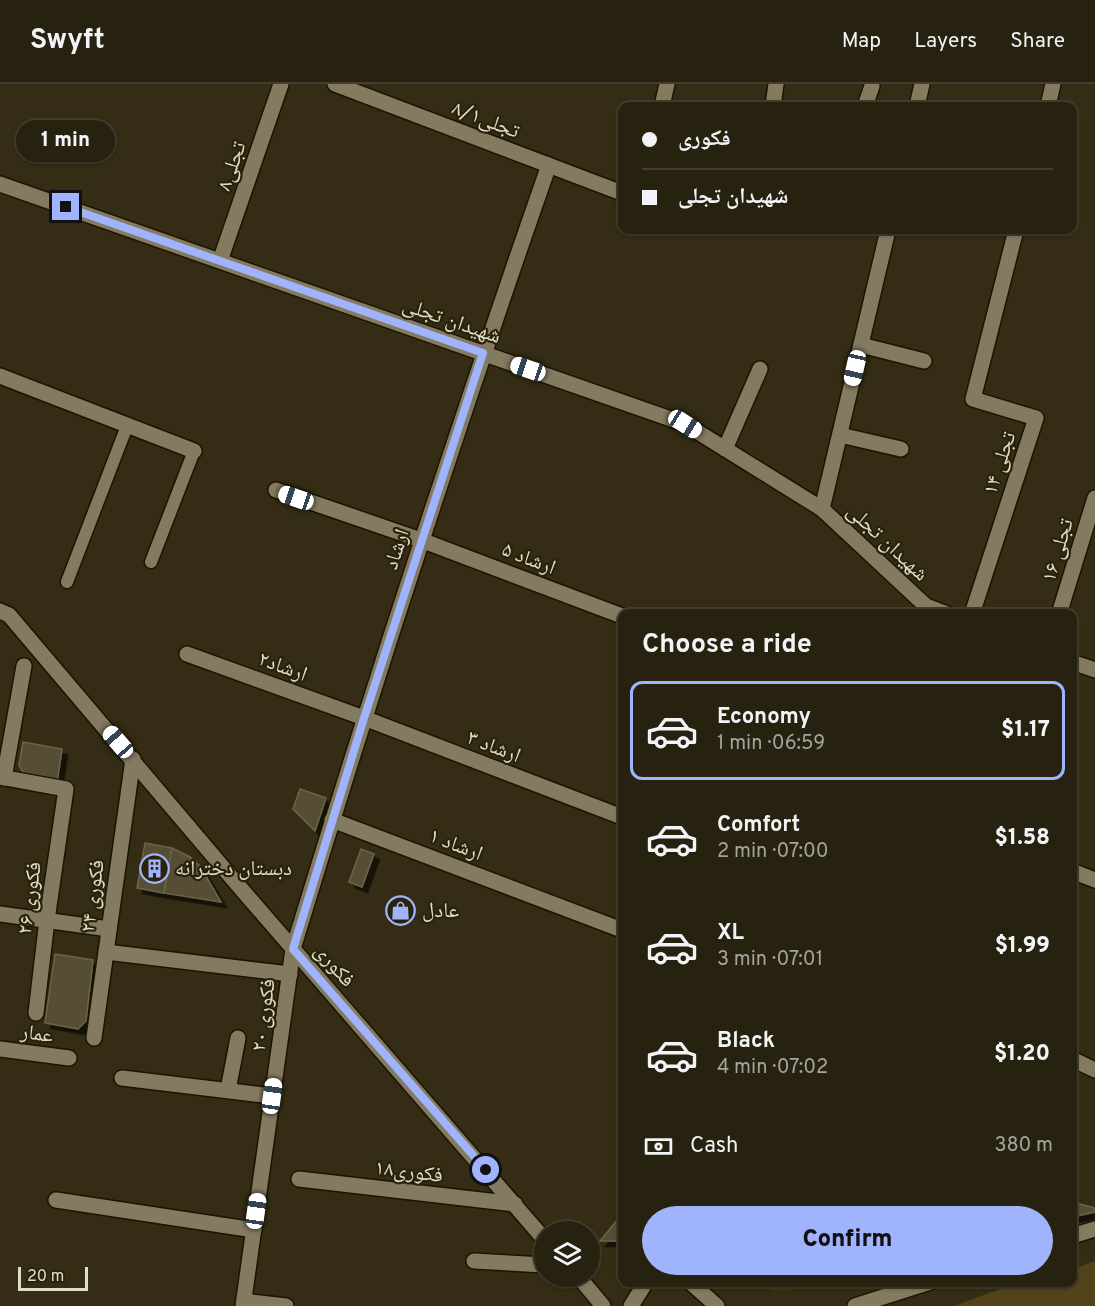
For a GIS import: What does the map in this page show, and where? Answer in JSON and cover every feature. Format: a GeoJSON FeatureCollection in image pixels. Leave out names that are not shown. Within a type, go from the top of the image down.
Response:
{"type":"FeatureCollection","features":[{"type":"Feature","properties":{"kind":"street","name":"تجلی۸"},"geometry":{"type":"LineString","coordinates":[[220,261],[281,84]]}},
{"type":"Feature","properties":{"kind":"street","name":"تجلی۸/۱"},"geometry":{"type":"LineString","coordinates":[[335,84],[618,191]]}},
{"type":"Feature","properties":{"kind":"street"},"geometry":{"type":"LineString","coordinates":[[663,102],[668,84]]}},
{"type":"Feature","properties":{"kind":"street"},"geometry":{"type":"LineString","coordinates":[[773,102],[776,84]]}},
{"type":"Feature","properties":{"kind":"street"},"geometry":{"type":"LineString","coordinates":[[918,102],[922,84]]}},
{"type":"Feature","properties":{"kind":"street"},"geometry":{"type":"LineString","coordinates":[[1049,102],[1053,84]]}},
{"type":"Feature","properties":{"kind":"street"},"geometry":{"type":"LineString","coordinates":[[866,102],[872,86]]}},
{"type":"Feature","properties":{"kind":"street","name":"ارشاد"},"geometry":{"type":"LineString","coordinates":[[293,949],[421,540],[549,165]]}},
{"type":"Feature","properties":{"kind":"street","name":"شهیدان تجلی"},"geometry":{"type":"LineString","coordinates":[[0,184],[685,424],[822,509],[923,609]]}},
{"type":"Feature","properties":{"kind":"street"},"geometry":{"type":"LineString","coordinates":[[822,509],[887,234]]}},
{"type":"Feature","properties":{"kind":"street","name":"تجلی ۱۴"},"geometry":{"type":"LineString","coordinates":[[974,609],[1036,418],[973,399],[1015,234]]}},
{"type":"Feature","properties":{"kind":"street"},"geometry":{"type":"LineString","coordinates":[[861,345],[924,361]]}},
{"type":"Feature","properties":{"kind":"street"},"geometry":{"type":"LineString","coordinates":[[725,448],[760,369]]}},
{"type":"Feature","properties":{"kind":"street"},"geometry":{"type":"LineString","coordinates":[[0,376],[194,451]]}},
{"type":"Feature","properties":{"kind":"street"},"geometry":{"type":"LineString","coordinates":[[840,435],[901,449]]}},
{"type":"Feature","properties":{"kind":"street","name":"۵ ارشاد"},"geometry":{"type":"LineString","coordinates":[[276,490],[421,540],[618,614]]}},
{"type":"Feature","properties":{"kind":"street","name":"۱۶ تجلی"},"geometry":{"type":"LineString","coordinates":[[1061,609],[1095,498]]}},
{"type":"Feature","properties":{"kind":"street","name":"فکوری"},"geometry":{"type":"LineString","coordinates":[[0,611],[9,615],[293,949],[534,1227]]}},
{"type":"Feature","properties":{"kind":"street","name":"۲ارشاد"},"geometry":{"type":"LineString","coordinates":[[187,654],[364,718]]}},
{"type":"Feature","properties":{"kind":"street"},"geometry":{"type":"LineString","coordinates":[[1077,664],[1095,670]]}},
{"type":"Feature","properties":{"kind":"street"},"geometry":{"type":"LineString","coordinates":[[2,778],[24,666]]}},
{"type":"Feature","properties":{"kind":"street","name":"۳ ارشاد"},"geometry":{"type":"LineString","coordinates":[[364,718],[616,814]]}},
{"type":"Feature","properties":{"kind":"street","name":"فکوری ۲۴"},"geometry":{"type":"LineString","coordinates":[[94,1038],[133,759]]}},
{"type":"Feature","properties":{"kind":"street","name":"فکوری ۲۶"},"geometry":{"type":"LineString","coordinates":[[2,778],[66,789],[46,920],[36,1013]]}},
{"type":"Feature","properties":{"kind":"street","name":"۱ ارشاد"},"geometry":{"type":"LineString","coordinates":[[332,820],[618,928]]}},
{"type":"Feature","properties":{"kind":"street"},"geometry":{"type":"LineString","coordinates":[[1077,874],[1095,880]]}},
{"type":"Feature","properties":{"kind":"street"},"geometry":{"type":"LineString","coordinates":[[0,914],[109,929]]}},
{"type":"Feature","properties":{"kind":"street","name":"فکوری ۲۰"},"geometry":{"type":"LineString","coordinates":[[244,1304],[293,949]]}},
{"type":"Feature","properties":{"kind":"street"},"geometry":{"type":"LineString","coordinates":[[106,952],[290,974]]}},
{"type":"Feature","properties":{"kind":"street"},"geometry":{"type":"LineString","coordinates":[[228,1090],[238,1038]]}},
{"type":"Feature","properties":{"kind":"street","name":"عمار"},"geometry":{"type":"LineString","coordinates":[[0,1049],[69,1058]]}},
{"type":"Feature","properties":{"kind":"street"},"geometry":{"type":"LineString","coordinates":[[1077,1061],[1095,1070]]}},
{"type":"Feature","properties":{"kind":"street"},"geometry":{"type":"LineString","coordinates":[[122,1077],[272,1096]]}},
{"type":"Feature","properties":{"kind":"street","name":"فکوری۱۸"},"geometry":{"type":"LineString","coordinates":[[299,1179],[515,1204]]}},
{"type":"Feature","properties":{"kind":"street"},"geometry":{"type":"LineString","coordinates":[[56,1200],[254,1230]]}},
{"type":"Feature","properties":{"kind":"street"},"geometry":{"type":"LineString","coordinates":[[1077,1234],[1095,1229]]}},
{"type":"Feature","properties":{"kind":"street"},"geometry":{"type":"LineString","coordinates":[[474,1261],[534,1264]]}},
{"type":"Feature","properties":{"kind":"street"},"geometry":{"type":"LineString","coordinates":[[587,1287],[603,1306]]}},
{"type":"Feature","properties":{"kind":"street"},"geometry":{"type":"LineString","coordinates":[[631,1306],[643,1287]]}},
{"type":"Feature","properties":{"kind":"street"},"geometry":{"type":"LineString","coordinates":[[696,1287],[717,1306]]}},
{"type":"Feature","properties":{"kind":"street"},"geometry":{"type":"LineString","coordinates":[[855,1306],[916,1287]]}},
{"type":"Feature","properties":{"kind":"street"},"geometry":{"type":"LineString","coordinates":[[889,1306],[923,1287]]}},
{"type":"Feature","properties":{"kind":"street"},"geometry":{"type":"LineString","coordinates":[[244,1304],[286,1306]]}},
{"type":"Feature","properties":{"kind":"lane"},"geometry":{"type":"LineString","coordinates":[[67,582],[127,426]]}},
{"type":"Feature","properties":{"kind":"lane"},"geometry":{"type":"LineString","coordinates":[[151,562],[194,451]]}},
{"type":"Feature","properties":{"kind":"shaded area"},"geometry":{"type":"Polygon","coordinates":[[[1095,1261],[1095,1306],[954,1306],[1009,1287],[1077,1287],[1077,1268],[1095,1261]]]}},
{"type":"Feature","properties":{"kind":"shaded area"},"geometry":{"type":"Polygon","coordinates":[[[765,1287],[802,1287],[786,1291],[774,1291],[765,1287]]]}},
{"type":"Feature","properties":{"kind":"building"},"geometry":{"type":"Polygon","coordinates":[[[23,742],[62,749],[57,783],[27,780],[19,765],[23,742]]]}},
{"type":"Feature","properties":{"kind":"building"},"geometry":{"type":"Polygon","coordinates":[[[300,789],[326,798],[315,831],[293,809],[300,789]]]}},
{"type":"Feature","properties":{"kind":"building","name":"دبستان دخترانه"},"geometry":{"type":"Polygon","coordinates":[[[145,843],[172,848],[164,893],[137,888],[145,843]]]}},
{"type":"Feature","properties":{"kind":"building"},"geometry":{"type":"Polygon","coordinates":[[[172,848],[190,857],[200,866],[221,902],[164,893],[172,848]]]}},
{"type":"Feature","properties":{"kind":"building"},"geometry":{"type":"Polygon","coordinates":[[[361,849],[374,854],[362,887],[349,882],[361,849]]]}},
{"type":"Feature","properties":{"kind":"building"},"geometry":{"type":"Polygon","coordinates":[[[55,954],[93,960],[86,1021],[78,1029],[45,1023],[55,954]]]}},
{"type":"Feature","properties":{"kind":"building"},"geometry":{"type":"Polygon","coordinates":[[[1077,1203],[1095,1208],[1095,1212],[1077,1216],[1077,1203]]]}},
{"type":"Feature","properties":{"kind":"building"},"geometry":{"type":"Polygon","coordinates":[[[618,1219],[618,1241],[600,1241],[618,1219]]]}},
{"type":"Feature","properties":{"kind":"place","name":"دبستان دخترانه"},"geometry":{"type":"Point","coordinates":[154,868]}},
{"type":"Feature","properties":{"kind":"place","name":"عادل"},"geometry":{"type":"Point","coordinates":[401,910]}},
{"type":"Feature","properties":{"kind":"route"},"geometry":{"type":"LineString","coordinates":[[66,207],[483,353],[364,718],[293,949],[486,1170]]}}]}
